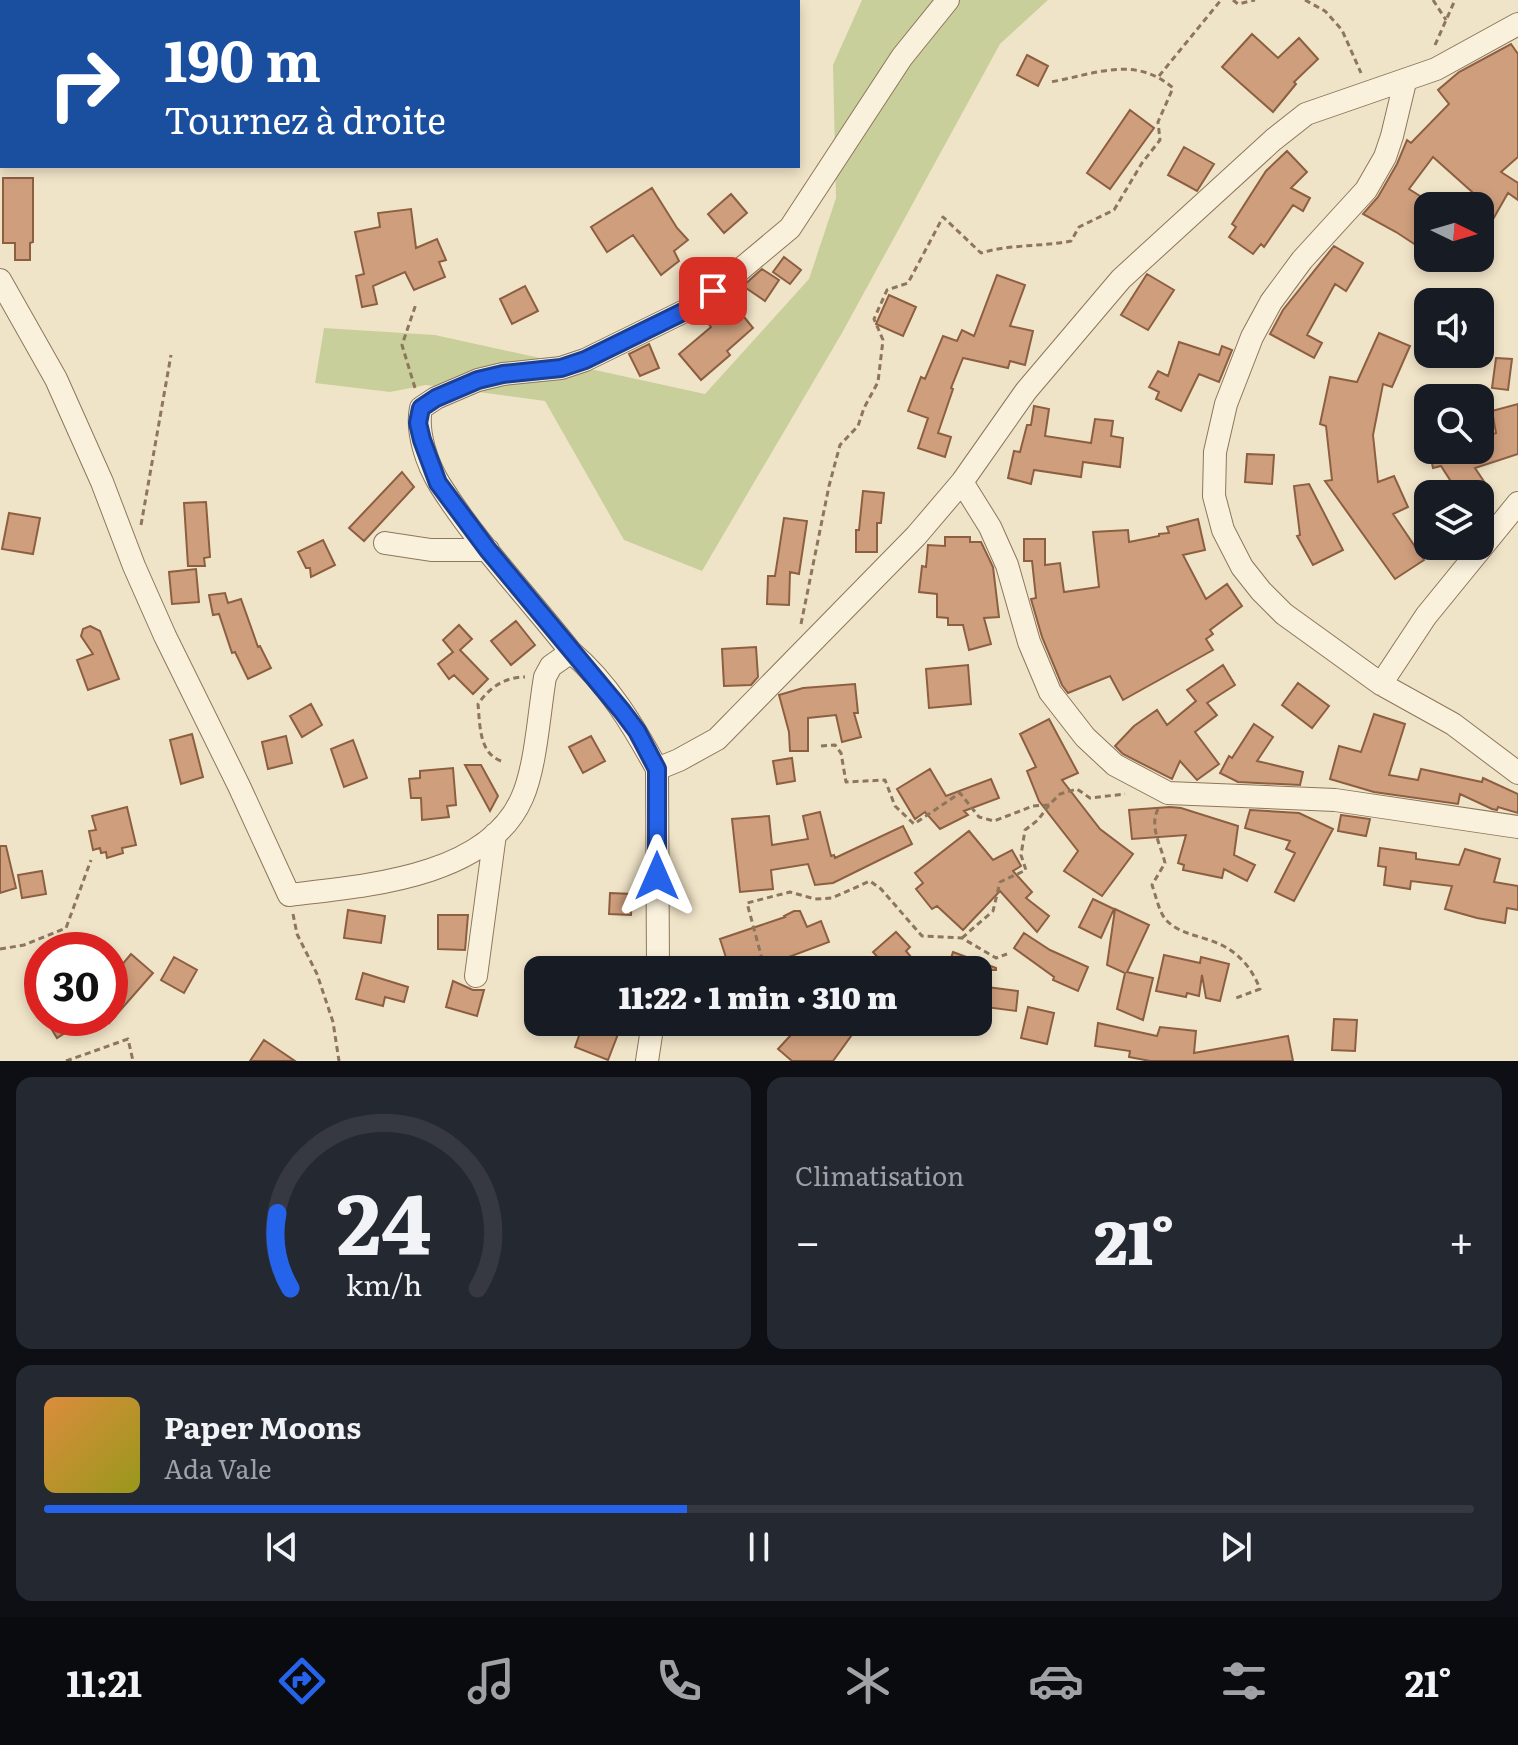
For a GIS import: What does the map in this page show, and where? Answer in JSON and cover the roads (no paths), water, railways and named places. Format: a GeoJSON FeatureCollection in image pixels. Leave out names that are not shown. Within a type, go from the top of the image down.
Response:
{"type":"FeatureCollection","features":[{"type":"Feature","properties":{"kind":"street"},"geometry":{"type":"LineString","coordinates":[[658,956],[657,769],[637,731],[596,677],[571,652],[438,483],[418,423],[421,408],[478,380],[561,368],[585,360],[691,308],[724,283],[790,228],[902,57],[948,0]]}},
{"type":"Feature","properties":{"kind":"street"},"geometry":{"type":"LineString","coordinates":[[657,769],[717,739],[916,536],[962,482],[1034,380],[1121,279],[1264,148],[1306,114],[1436,69],[1518,24]]}},
{"type":"Feature","properties":{"kind":"street"},"geometry":{"type":"LineString","coordinates":[[1405,82],[1385,157],[1366,190],[1302,260],[1271,302],[1252,337],[1226,404],[1215,452],[1214,496],[1223,530],[1242,567],[1284,614],[1381,684],[1453,724],[1518,773]]}},
{"type":"Feature","properties":{"kind":"street"},"geometry":{"type":"LineString","coordinates":[[0,280],[56,379],[171,649],[289,895],[382,883],[426,873],[461,857],[495,834],[510,818],[523,796],[545,677],[551,666],[571,652]]}},
{"type":"Feature","properties":{"kind":"street"},"geometry":{"type":"LineString","coordinates":[[962,482],[990,527],[1007,565],[1029,642],[1050,692],[1085,737],[1115,765],[1168,793],[1335,800],[1518,827]]}},
{"type":"Feature","properties":{"kind":"street"},"geometry":{"type":"LineString","coordinates":[[1381,684],[1426,616],[1518,503]]}},
{"type":"Feature","properties":{"kind":"street"},"geometry":{"type":"LineString","coordinates":[[385,543],[431,550],[488,550]]}},
{"type":"Feature","properties":{"kind":"street"},"geometry":{"type":"LineString","coordinates":[[476,976],[495,834]]}},
{"type":"Feature","properties":{"kind":"street"},"geometry":{"type":"LineString","coordinates":[[647,1061],[651,1036]]}}]}
